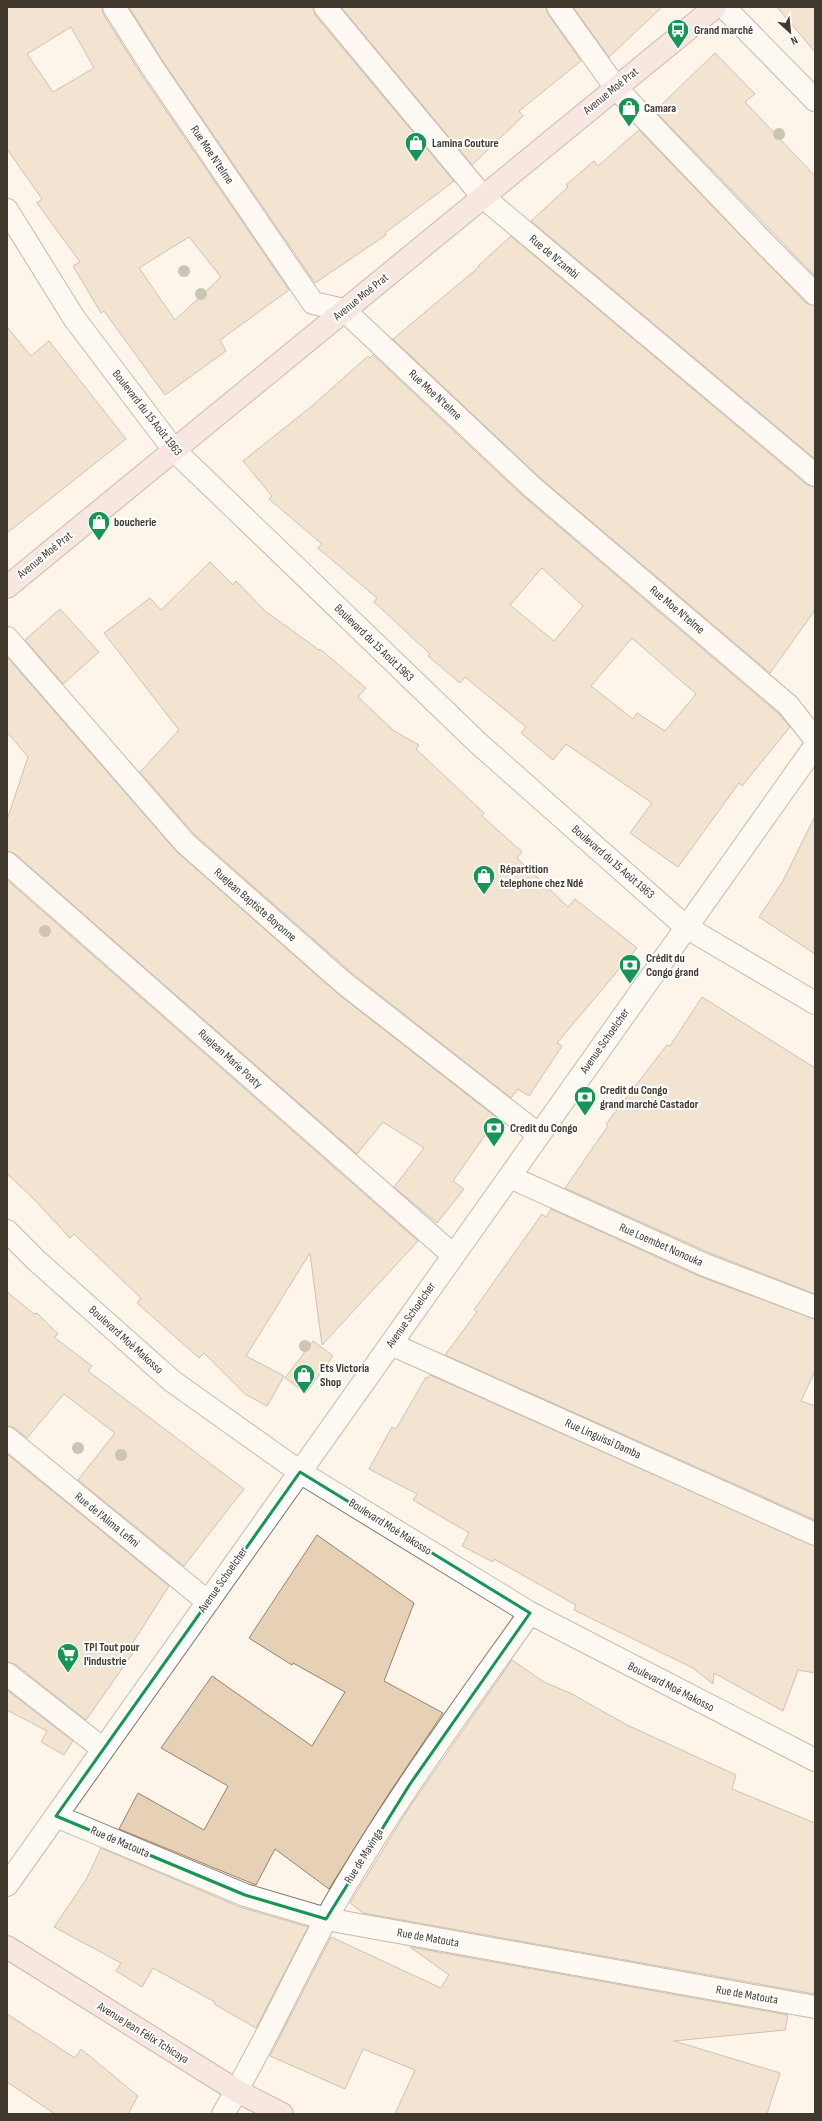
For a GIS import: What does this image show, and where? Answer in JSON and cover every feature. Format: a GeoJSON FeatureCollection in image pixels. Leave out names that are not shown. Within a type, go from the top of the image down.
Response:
{"type":"FeatureCollection","features":[{"type":"Feature","properties":{"kind":"street","name":"Rue Moe N'telme"},"geometry":{"type":"LineString","coordinates":[[114,7],[152,67],[313,303],[344,310],[532,487],[788,705],[815,740]]}},
{"type":"Feature","properties":{"kind":"street","name":"Rue de N'zambi"},"geometry":{"type":"LineString","coordinates":[[324,7],[483,197],[815,475]]}},
{"type":"Feature","properties":{"kind":"street"},"geometry":{"type":"LineString","coordinates":[[558,7],[616,88],[815,294]]}},
{"type":"Feature","properties":{"kind":"street","name":"Avenue Moé Prat"},"geometry":{"type":"LineString","coordinates":[[7,587],[715,7]]}},
{"type":"Feature","properties":{"kind":"street"},"geometry":{"type":"LineString","coordinates":[[724,7],[815,100]]}},
{"type":"Feature","properties":{"kind":"street","name":"Boulevard du 15 Août 1963"},"geometry":{"type":"LineString","coordinates":[[7,210],[74,318],[174,450],[477,742],[686,927],[815,1003]]}},
{"type":"Feature","properties":{"kind":"street","name":"RueJean Baptiste Boyonne"},"geometry":{"type":"LineString","coordinates":[[7,638],[185,843],[345,984],[539,1135]]}},
{"type":"Feature","properties":{"kind":"street","name":"Avenue Schoelcher"},"geometry":{"type":"LineString","coordinates":[[7,1885],[815,746]]}},
{"type":"Feature","properties":{"kind":"street","name":"RueJean Marie Poaty"},"geometry":{"type":"LineString","coordinates":[[7,864],[453,1255]]}},
{"type":"Feature","properties":{"kind":"street","name":"Rue Loembet Nonouka"},"geometry":{"type":"LineString","coordinates":[[510,1177],[705,1265],[815,1307]]}},
{"type":"Feature","properties":{"kind":"street","name":"Boulevard Moé Makosso"},"geometry":{"type":"LineString","coordinates":[[7,1232],[37,1261],[172,1381],[300,1472],[530,1613],[815,1760]]}},
{"type":"Feature","properties":{"kind":"street","name":"Rue Linguissi Damba"},"geometry":{"type":"LineString","coordinates":[[391,1344],[815,1534]]}},
{"type":"Feature","properties":{"kind":"street","name":"Rue de l'Alima Lefini"},"geometry":{"type":"LineString","coordinates":[[7,1438],[208,1602]]}},
{"type":"Feature","properties":{"kind":"street","name":"Rue de Mavinga"},"geometry":{"type":"LineString","coordinates":[[223,2114],[237,2091],[326,1919],[410,1784],[530,1613]]}},
{"type":"Feature","properties":{"kind":"street"},"geometry":{"type":"LineString","coordinates":[[7,1674],[103,1749]]}},
{"type":"Feature","properties":{"kind":"street","name":"Rue de Matouta"},"geometry":{"type":"LineString","coordinates":[[56,1816],[245,1895],[326,1919],[815,2007]]}},
{"type":"Feature","properties":{"kind":"street","name":"Avenue Jean Félix Tchicaya"},"geometry":{"type":"LineString","coordinates":[[7,1947],[237,2091],[282,2114]]}},
{"type":"Feature","properties":{"kind":"highlighted area"},"geometry":{"type":"Polygon","coordinates":[[[300,1472],[530,1613],[410,1784],[326,1919],[245,1895],[56,1816],[300,1472]]]}},
{"type":"Feature","properties":{"kind":"building"},"geometry":{"type":"Polygon","coordinates":[[[7,7],[102,7],[103,14],[141,74],[289,290],[220,340],[226,351],[165,395],[104,311],[101,313],[73,266],[80,262],[37,203],[42,199],[7,149],[7,7]],[[71,27],[27,54],[53,92],[94,68],[71,27]],[[189,237],[139,268],[175,320],[221,277],[189,237]]]}},
{"type":"Feature","properties":{"kind":"building"},"geometry":{"type":"Polygon","coordinates":[[[129,7],[313,7],[315,15],[454,181],[385,233],[386,235],[315,283],[162,60],[129,7]]]}},
{"type":"Feature","properties":{"kind":"building"},"geometry":{"type":"Polygon","coordinates":[[[341,7],[546,7],[548,14],[581,61],[519,111],[523,116],[472,165],[341,7]]]}},
{"type":"Feature","properties":{"kind":"building"},"geometry":{"type":"Polygon","coordinates":[[[573,7],[662,7],[609,57],[573,7]]]}},
{"type":"Feature","properties":{"kind":"building"},"geometry":{"type":"Polygon","coordinates":[[[777,7],[815,7],[815,52],[777,7]]]}},
{"type":"Feature","properties":{"kind":"building"},"geometry":{"type":"Polygon","coordinates":[[[715,53],[755,94],[745,102],[815,176],[815,276],[658,114],[660,112],[657,109],[715,53]]]}},
{"type":"Feature","properties":{"kind":"building"},"geometry":{"type":"Polygon","coordinates":[[[639,130],[806,303],[815,306],[815,459],[531,221],[568,187],[566,185],[594,161],[598,166],[639,130]]]}},
{"type":"Feature","properties":{"kind":"building"},"geometry":{"type":"Polygon","coordinates":[[[511,236],[807,485],[815,487],[815,610],[770,673],[540,478],[393,339],[479,267],[478,266],[511,236]]]}},
{"type":"Feature","properties":{"kind":"building"},"geometry":{"type":"Polygon","coordinates":[[[7,327],[31,356],[49,341],[126,439],[7,533],[7,327]]]}},
{"type":"Feature","properties":{"kind":"building"},"geometry":{"type":"Polygon","coordinates":[[[373,355],[523,496],[779,714],[790,727],[742,786],[739,783],[678,867],[630,833],[652,803],[566,744],[553,760],[521,733],[526,727],[465,677],[460,683],[428,656],[430,654],[374,602],[377,598],[318,548],[322,544],[269,499],[272,496],[243,461],[312,406],[368,356],[370,358],[373,355]],[[542,568],[510,605],[554,641],[583,606],[542,568]],[[632,638],[591,686],[633,719],[637,713],[665,731],[696,694],[632,638]]]}},
{"type":"Feature","properties":{"kind":"building"},"geometry":{"type":"Polygon","coordinates":[[[210,562],[233,585],[236,581],[265,611],[319,650],[320,649],[366,688],[358,697],[394,731],[419,745],[416,749],[484,813],[482,816],[522,852],[517,858],[568,907],[575,899],[637,948],[557,1043],[562,1046],[529,1096],[518,1089],[511,1098],[353,974],[194,834],[140,772],[179,730],[104,633],[150,598],[161,610],[210,562]]]}},
{"type":"Feature","properties":{"kind":"building"},"geometry":{"type":"Polygon","coordinates":[[[60,609],[99,652],[63,684],[25,640],[60,609]]]}},
{"type":"Feature","properties":{"kind":"building"},"geometry":{"type":"Polygon","coordinates":[[[7,657],[177,852],[337,993],[497,1118],[453,1181],[464,1189],[437,1223],[394,1187],[424,1148],[383,1122],[357,1154],[15,854],[7,851],[7,820],[28,757],[7,732],[7,657]]]}},
{"type":"Feature","properties":{"kind":"building"},"geometry":{"type":"Polygon","coordinates":[[[815,816],[815,954],[759,917],[783,881],[815,816]]]}},
{"type":"Feature","properties":{"kind":"building"},"geometry":{"type":"Polygon","coordinates":[[[7,880],[418,1241],[322,1345],[310,1253],[246,1356],[284,1376],[267,1406],[245,1394],[204,1353],[199,1358],[137,1303],[141,1298],[74,1234],[70,1238],[31,1196],[7,1174],[7,880]]]}},
{"type":"Feature","properties":{"kind":"building"},"geometry":{"type":"Polygon","coordinates":[[[702,997],[815,1068],[815,1294],[710,1253],[565,1188],[608,1126],[606,1124],[667,1045],[670,1046],[702,997]]]}},
{"type":"Feature","properties":{"kind":"building"},"geometry":{"type":"Polygon","coordinates":[[[551,1209],[701,1277],[815,1319],[815,1371],[801,1401],[815,1406],[815,1520],[445,1355],[477,1312],[474,1310],[542,1214],[546,1217],[551,1209]]]}},
{"type":"Feature","properties":{"kind":"building"},"geometry":{"type":"Polygon","coordinates":[[[7,1292],[34,1314],[37,1313],[58,1334],[54,1337],[92,1366],[88,1371],[244,1489],[184,1566],[78,1480],[115,1433],[64,1394],[27,1438],[15,1428],[7,1426],[7,1292]]]}},
{"type":"Feature","properties":{"kind":"building"},"geometry":{"type":"Polygon","coordinates":[[[313,1341],[333,1356],[306,1393],[285,1378],[313,1341]]]}},
{"type":"Feature","properties":{"kind":"building"},"geometry":{"type":"Polygon","coordinates":[[[430,1375],[815,1546],[815,1673],[798,1670],[783,1711],[714,1673],[713,1684],[693,1668],[574,1610],[576,1605],[494,1559],[493,1562],[462,1546],[469,1533],[413,1500],[417,1494],[369,1469],[392,1427],[396,1429],[426,1377],[428,1378],[430,1375]]]}},
{"type":"Feature","properties":{"kind":"building"},"geometry":{"type":"Polygon","coordinates":[[[7,1454],[169,1586],[130,1647],[135,1650],[86,1720],[15,1664],[7,1662],[7,1454]]]}},
{"type":"Feature","properties":{"kind":"building"},"geometry":{"type":"Polygon","coordinates":[[[317,1535],[414,1603],[384,1681],[443,1713],[388,1795],[329,1889],[275,1849],[256,1885],[119,1829],[138,1793],[204,1830],[228,1786],[161,1748],[212,1676],[312,1746],[345,1692],[293,1663],[292,1665],[249,1638],[317,1535]]]}},
{"type":"Feature","properties":{"kind":"building"},"geometry":{"type":"Polygon","coordinates":[[[512,1660],[544,1682],[572,1694],[627,1725],[736,1775],[732,1789],[815,1823],[815,1994],[363,1913],[350,1903],[409,1808],[512,1660]]]}},
{"type":"Feature","properties":{"kind":"building"},"geometry":{"type":"Polygon","coordinates":[[[7,1690],[73,1741],[64,1755],[41,1742],[47,1731],[7,1710],[7,1690]]]}},
{"type":"Feature","properties":{"kind":"building"},"geometry":{"type":"Polygon","coordinates":[[[101,1848],[240,1907],[308,1927],[256,2028],[214,2004],[215,2002],[153,1968],[142,1987],[116,1971],[121,1963],[54,1927],[86,1880],[101,1848]]]}},
{"type":"Feature","properties":{"kind":"building"},"geometry":{"type":"Polygon","coordinates":[[[331,1937],[441,1988],[449,1975],[410,1947],[788,2015],[785,2030],[674,2041],[780,2073],[767,2114],[395,2114],[415,2070],[363,2049],[345,2089],[270,2056],[331,1937]]]}},
{"type":"Feature","properties":{"kind":"building"},"geometry":{"type":"Polygon","coordinates":[[[7,2014],[75,2058],[81,2049],[138,2096],[128,2114],[55,2114],[7,2082],[7,2014]]]}},
{"type":"Feature","properties":{"kind":"place","name":"Grand marché"},"geometry":{"type":"Point","coordinates":[678,50]}},
{"type":"Feature","properties":{"kind":"place","name":"Camara"},"geometry":{"type":"Point","coordinates":[629,128]}},
{"type":"Feature","properties":{"kind":"place","name":"Lamina Couture"},"geometry":{"type":"Point","coordinates":[416,162]}},
{"type":"Feature","properties":{"kind":"place","name":"boucherie"},"geometry":{"type":"Point","coordinates":[99,542]}},
{"type":"Feature","properties":{"kind":"place","name":"Répartition telephone chez Ndé"},"geometry":{"type":"Point","coordinates":[484,896]}},
{"type":"Feature","properties":{"kind":"place","name":"Crédit du Congo grand"},"geometry":{"type":"Point","coordinates":[630,984]}},
{"type":"Feature","properties":{"kind":"place","name":"Credit du Congo grand marché Castador"},"geometry":{"type":"Point","coordinates":[585,1116]}},
{"type":"Feature","properties":{"kind":"place","name":"Credit du Congo"},"geometry":{"type":"Point","coordinates":[494,1148]}},
{"type":"Feature","properties":{"kind":"place","name":"Ets Victoria Shop"},"geometry":{"type":"Point","coordinates":[304,1394]}},
{"type":"Feature","properties":{"kind":"place","name":"TPI Tout pour l'industrie"},"geometry":{"type":"Point","coordinates":[68,1674]}}]}
